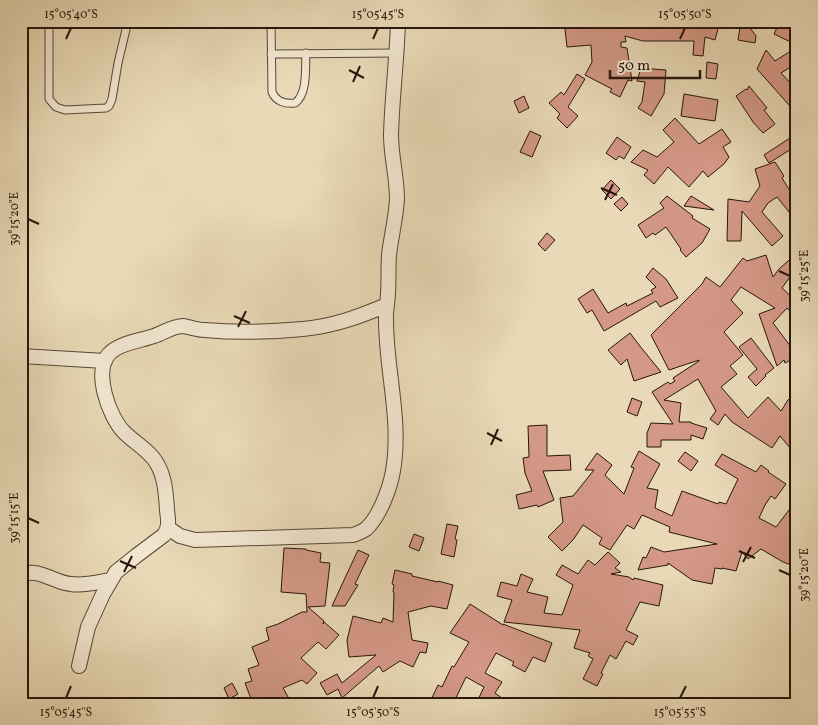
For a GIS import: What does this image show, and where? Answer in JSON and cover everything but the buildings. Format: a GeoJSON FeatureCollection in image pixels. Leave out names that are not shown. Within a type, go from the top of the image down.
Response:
{"type":"FeatureCollection","features":[{"type":"Feature","properties":{"kind":"street"},"geometry":{"type":"LineString","coordinates":[[168,528],[180,536],[195,540],[352,534],[366,529],[383,503],[393,470],[395,433],[386,342],[386,304],[389,257],[397,200],[391,136],[398,53],[398,21]]}},
{"type":"Feature","properties":{"kind":"street"},"geometry":{"type":"LineString","coordinates":[[79,666],[88,627],[116,572],[162,537],[167,532],[169,523],[161,471],[151,455],[122,431],[102,387],[105,360],[108,356],[123,345],[156,336],[176,327],[183,326],[205,330],[240,332],[304,329],[340,323],[386,304]]}},
{"type":"Feature","properties":{"kind":"street"},"geometry":{"type":"LineString","coordinates":[[21,356],[105,360]]}},
{"type":"Feature","properties":{"kind":"street"},"geometry":{"type":"LineString","coordinates":[[21,575],[35,572],[70,584],[88,584],[111,580]]}},
{"type":"Feature","properties":{"kind":"lane"},"geometry":{"type":"LineString","coordinates":[[49,21],[49,99],[56,107],[65,110],[106,108],[109,106],[128,21]]}},
{"type":"Feature","properties":{"kind":"lane"},"geometry":{"type":"LineString","coordinates":[[271,21],[272,92],[277,100],[296,103],[301,98],[304,90],[306,53]]}},
{"type":"Feature","properties":{"kind":"lane"},"geometry":{"type":"LineString","coordinates":[[271,54],[398,53]]}}]}
